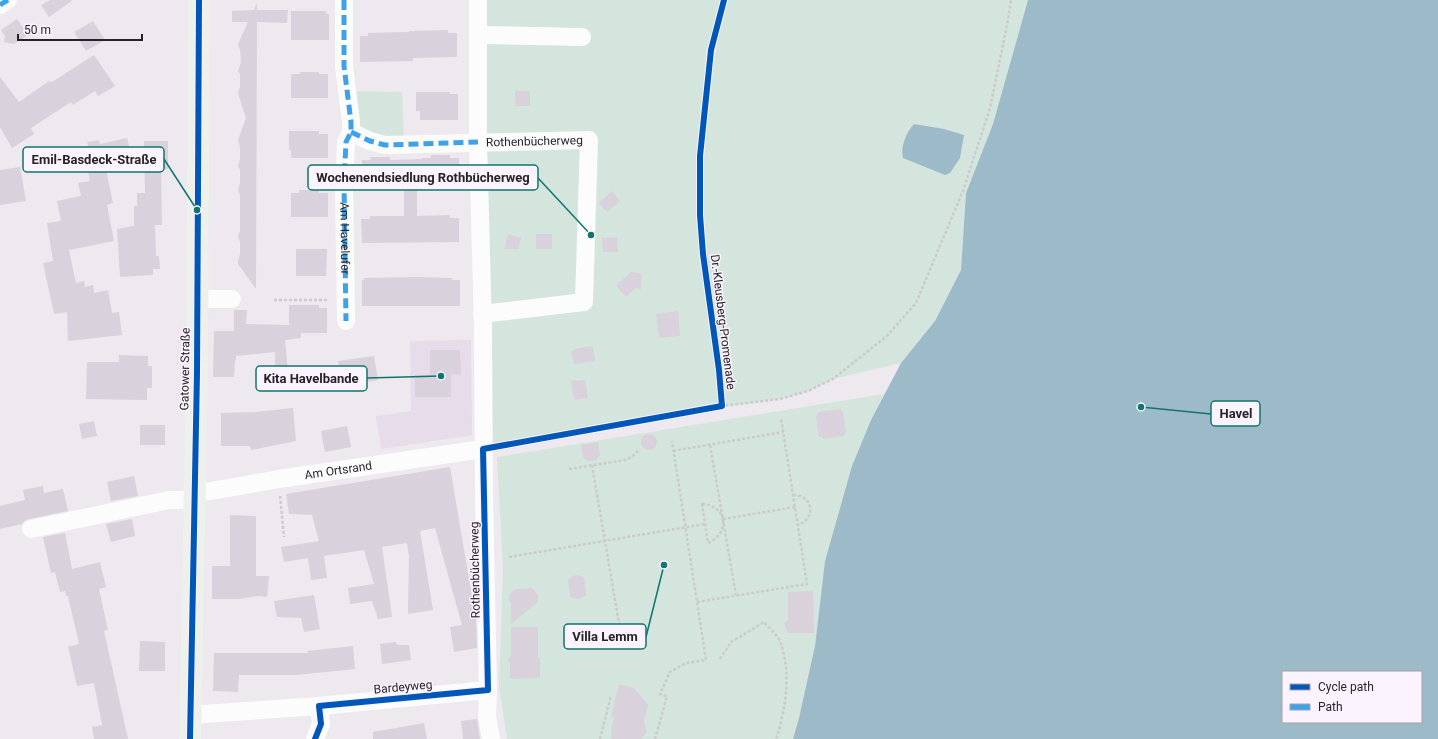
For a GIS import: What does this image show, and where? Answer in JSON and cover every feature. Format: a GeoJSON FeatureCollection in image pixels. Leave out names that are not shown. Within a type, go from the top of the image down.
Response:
{"type":"FeatureCollection","features":[{"type":"Feature","properties":{"kind":"main road","name":"Gatower Straße"},"geometry":{"type":"LineString","coordinates":[[190,739],[197,373],[199,0]]}},
{"type":"Feature","properties":{"kind":"street"},"geometry":{"type":"LineString","coordinates":[[0,5],[8,0]]}},
{"type":"Feature","properties":{"kind":"street","name":"Am Havelufer"},"geometry":{"type":"LineString","coordinates":[[344,0],[344,66],[351,122],[351,132],[346,142],[344,184],[346,321]]}},
{"type":"Feature","properties":{"kind":"street","name":"Rothenbücherweg"},"geometry":{"type":"LineString","coordinates":[[478,0],[478,142],[483,327],[483,449],[488,690],[487,716],[490,739]]}},
{"type":"Feature","properties":{"kind":"street"},"geometry":{"type":"LineString","coordinates":[[478,34],[582,37]]}},
{"type":"Feature","properties":{"kind":"street"},"geometry":{"type":"LineString","coordinates":[[351,132],[370,141],[385,145],[478,142]]}},
{"type":"Feature","properties":{"kind":"street","name":"Rothenbücherweg"},"geometry":{"type":"LineString","coordinates":[[478,142],[589,140],[584,302],[482,314]]}},
{"type":"Feature","properties":{"kind":"street"},"geometry":{"type":"LineString","coordinates":[[197,299],[232,299]]}},
{"type":"Feature","properties":{"kind":"street","name":"Am Ortsrand"},"geometry":{"type":"LineString","coordinates":[[31,529],[194,496],[211,491],[279,479],[483,449]]}},
{"type":"Feature","properties":{"kind":"street","name":"Bardeyweg"},"geometry":{"type":"LineString","coordinates":[[190,715],[319,706],[488,690]]}},
{"type":"Feature","properties":{"kind":"street"},"geometry":{"type":"LineString","coordinates":[[315,739],[321,724],[319,706]]}},
{"type":"Feature","properties":{"kind":"path"},"geometry":{"type":"LineString","coordinates":[[722,406],[780,399],[808,392],[832,379],[888,335],[916,303],[963,191],[990,108],[1011,0]]}},
{"type":"Feature","properties":{"kind":"path"},"geometry":{"type":"LineString","coordinates":[[274,300],[346,301]]}},
{"type":"Feature","properties":{"kind":"path"},"geometry":{"type":"LineString","coordinates":[[697,602],[807,584],[781,418]]}},
{"type":"Feature","properties":{"kind":"path"},"geometry":{"type":"LineString","coordinates":[[673,450],[783,432]]}},
{"type":"Feature","properties":{"kind":"path"},"geometry":{"type":"LineString","coordinates":[[655,739],[667,696],[660,694],[670,672],[686,663],[706,660],[672,441]]}},
{"type":"Feature","properties":{"kind":"path"},"geometry":{"type":"LineString","coordinates":[[710,444],[736,595]]}},
{"type":"Feature","properties":{"kind":"path"},"geometry":{"type":"LineString","coordinates":[[569,469],[625,460],[634,456],[640,450]]}},
{"type":"Feature","properties":{"kind":"path"},"geometry":{"type":"LineString","coordinates":[[592,465],[623,647]]}},
{"type":"Feature","properties":{"kind":"path"},"geometry":{"type":"LineString","coordinates":[[279,479],[284,537]]}},
{"type":"Feature","properties":{"kind":"path"},"geometry":{"type":"LineString","coordinates":[[793,495],[803,497],[807,500],[811,510],[807,520],[798,525]]}},
{"type":"Feature","properties":{"kind":"path"},"geometry":{"type":"LineString","coordinates":[[702,504],[713,507],[721,514],[723,519],[723,528],[718,537],[708,543],[702,504]]}},
{"type":"Feature","properties":{"kind":"path"},"geometry":{"type":"LineString","coordinates":[[723,519],[795,507]]}},
{"type":"Feature","properties":{"kind":"path"},"geometry":{"type":"LineString","coordinates":[[509,557],[705,524]]}},
{"type":"Feature","properties":{"kind":"path"},"geometry":{"type":"LineString","coordinates":[[720,659],[731,642],[764,622],[781,642],[788,676],[781,725],[776,739]]}},
{"type":"Feature","properties":{"kind":"path"},"geometry":{"type":"LineString","coordinates":[[600,739],[611,696]]}},
{"type":"Feature","properties":{"kind":"shaded area"},"geometry":{"type":"Polygon","coordinates":[[[478,0],[723,0],[706,51],[705,99],[716,51],[725,0],[1028,0],[993,124],[966,193],[961,270],[935,321],[901,363],[833,379],[808,391],[780,399],[722,406],[483,449],[478,0]]]}},
{"type":"Feature","properties":{"kind":"shaded area"},"geometry":{"type":"Polygon","coordinates":[[[355,91],[402,92],[404,142],[381,142],[361,129],[357,119],[355,91]]]}},
{"type":"Feature","properties":{"kind":"shaded area"},"geometry":{"type":"Polygon","coordinates":[[[471,340],[472,435],[381,449],[376,416],[411,411],[410,341],[471,340]]]}},
{"type":"Feature","properties":{"kind":"shaded area"},"geometry":{"type":"Polygon","coordinates":[[[884,394],[871,420],[852,466],[825,561],[815,646],[793,739],[507,739],[499,686],[503,569],[497,457],[884,394]]]}},
{"type":"Feature","properties":{"kind":"water"},"geometry":{"type":"Polygon","coordinates":[[[1028,0],[1438,0],[1438,739],[793,739],[815,646],[825,561],[852,466],[871,420],[901,363],[935,321],[961,270],[966,193],[993,124],[1028,0]]]}},
{"type":"Feature","properties":{"kind":"water"},"geometry":{"type":"Polygon","coordinates":[[[914,124],[944,129],[964,135],[960,158],[950,173],[945,175],[903,158],[902,149],[904,140],[914,124]]]}},
{"type":"Feature","properties":{"kind":"building"},"geometry":{"type":"Polygon","coordinates":[[[50,0],[73,0],[49,17],[41,5],[50,0]]]}},
{"type":"Feature","properties":{"kind":"building"},"geometry":{"type":"Polygon","coordinates":[[[257,3],[257,10],[288,10],[287,23],[257,22],[256,289],[238,264],[240,254],[240,242],[238,236],[240,231],[240,195],[238,190],[240,183],[240,170],[238,166],[240,159],[240,147],[238,140],[246,118],[238,93],[240,87],[240,74],[238,71],[241,62],[238,44],[248,22],[232,22],[232,11],[254,10],[257,3]]]}},
{"type":"Feature","properties":{"kind":"building"},"geometry":{"type":"Polygon","coordinates":[[[291,11],[326,11],[326,14],[329,14],[329,40],[291,40],[291,11]]]}},
{"type":"Feature","properties":{"kind":"building"},"geometry":{"type":"Polygon","coordinates":[[[17,19],[28,35],[14,44],[4,42],[5,36],[1,30],[17,19]]]}},
{"type":"Feature","properties":{"kind":"building"},"geometry":{"type":"Polygon","coordinates":[[[93,21],[105,40],[86,51],[74,32],[93,21]]]}},
{"type":"Feature","properties":{"kind":"building"},"geometry":{"type":"Polygon","coordinates":[[[448,30],[448,33],[457,33],[457,57],[413,58],[413,61],[360,62],[360,36],[368,36],[368,33],[448,30]]]}},
{"type":"Feature","properties":{"kind":"building"},"geometry":{"type":"Polygon","coordinates":[[[94,55],[115,86],[98,96],[95,91],[73,105],[71,102],[31,128],[34,134],[12,148],[0,127],[0,77],[19,102],[49,81],[52,82],[94,55]]]}},
{"type":"Feature","properties":{"kind":"building"},"geometry":{"type":"Polygon","coordinates":[[[300,72],[319,72],[319,74],[328,74],[328,98],[291,98],[291,74],[300,74],[300,72]]]}},
{"type":"Feature","properties":{"kind":"building"},"geometry":{"type":"Polygon","coordinates":[[[515,91],[530,91],[530,106],[515,106],[515,91]]]}},
{"type":"Feature","properties":{"kind":"building"},"geometry":{"type":"Polygon","coordinates":[[[416,92],[450,92],[450,94],[458,94],[458,120],[420,120],[420,111],[416,111],[416,92]]]}},
{"type":"Feature","properties":{"kind":"building"},"geometry":{"type":"Polygon","coordinates":[[[289,131],[319,131],[319,134],[328,134],[328,158],[291,158],[291,150],[289,150],[289,131]]]}},
{"type":"Feature","properties":{"kind":"building"},"geometry":{"type":"Polygon","coordinates":[[[127,138],[130,150],[103,156],[113,203],[107,205],[114,241],[69,250],[76,283],[84,281],[85,287],[93,285],[94,293],[108,290],[112,313],[119,312],[122,335],[68,341],[67,312],[54,314],[43,263],[53,261],[47,223],[61,221],[57,201],[81,196],[78,183],[90,181],[83,147],[88,146],[87,142],[99,140],[100,144],[127,138]]]}},
{"type":"Feature","properties":{"kind":"building"},"geometry":{"type":"Polygon","coordinates":[[[144,141],[168,141],[168,169],[161,169],[162,225],[155,225],[156,256],[159,256],[160,269],[153,269],[153,275],[120,277],[117,229],[134,226],[134,206],[137,206],[137,193],[145,193],[144,141]]]}},
{"type":"Feature","properties":{"kind":"building"},"geometry":{"type":"Polygon","coordinates":[[[431,155],[450,155],[450,158],[459,158],[459,182],[417,182],[417,216],[450,215],[450,218],[459,218],[459,242],[362,243],[361,219],[370,219],[370,216],[404,216],[404,184],[362,184],[362,160],[371,160],[370,157],[390,157],[390,160],[422,159],[431,158],[431,155]]]}},
{"type":"Feature","properties":{"kind":"building"},"geometry":{"type":"Polygon","coordinates":[[[20,167],[26,201],[0,205],[0,170],[20,167]]]}},
{"type":"Feature","properties":{"kind":"building"},"geometry":{"type":"Polygon","coordinates":[[[299,190],[319,190],[319,193],[328,193],[328,217],[291,217],[291,193],[299,193],[299,190]]]}},
{"type":"Feature","properties":{"kind":"building"},"geometry":{"type":"Polygon","coordinates":[[[612,191],[620,201],[607,212],[599,203],[612,191]]]}},
{"type":"Feature","properties":{"kind":"building"},"geometry":{"type":"Polygon","coordinates":[[[508,234],[521,238],[518,249],[504,249],[508,234]]]}},
{"type":"Feature","properties":{"kind":"building"},"geometry":{"type":"Polygon","coordinates":[[[536,234],[552,234],[552,249],[536,249],[536,234]]]}},
{"type":"Feature","properties":{"kind":"building"},"geometry":{"type":"Polygon","coordinates":[[[617,237],[618,252],[603,252],[602,238],[617,237]]]}},
{"type":"Feature","properties":{"kind":"building"},"geometry":{"type":"Polygon","coordinates":[[[296,249],[327,249],[326,276],[296,276],[296,249]]]}},
{"type":"Feature","properties":{"kind":"building"},"geometry":{"type":"Polygon","coordinates":[[[631,272],[641,273],[641,289],[635,288],[626,297],[616,286],[631,272]]]}},
{"type":"Feature","properties":{"kind":"building"},"geometry":{"type":"Polygon","coordinates":[[[364,278],[452,278],[452,280],[460,280],[460,306],[362,306],[362,280],[364,280],[364,278]]]}},
{"type":"Feature","properties":{"kind":"building"},"geometry":{"type":"Polygon","coordinates":[[[289,305],[319,305],[319,308],[327,308],[327,333],[301,333],[301,338],[285,340],[288,371],[275,371],[275,352],[236,356],[234,377],[213,377],[214,331],[234,331],[234,310],[247,310],[246,324],[289,325],[289,305]]]}},
{"type":"Feature","properties":{"kind":"building"},"geometry":{"type":"Polygon","coordinates":[[[678,311],[680,336],[659,338],[656,314],[678,311]]]}},
{"type":"Feature","properties":{"kind":"building"},"geometry":{"type":"Polygon","coordinates":[[[593,346],[595,361],[574,364],[571,351],[575,350],[574,349],[593,346]]]}},
{"type":"Feature","properties":{"kind":"building"},"geometry":{"type":"Polygon","coordinates":[[[430,350],[460,350],[461,375],[451,374],[451,397],[415,397],[415,375],[430,375],[430,350]]]}},
{"type":"Feature","properties":{"kind":"building"},"geometry":{"type":"Polygon","coordinates":[[[119,355],[148,356],[148,366],[152,366],[152,388],[147,388],[147,400],[86,399],[87,362],[119,362],[119,355]]]}},
{"type":"Feature","properties":{"kind":"building"},"geometry":{"type":"Polygon","coordinates":[[[374,356],[378,380],[367,382],[367,387],[353,388],[352,384],[341,386],[338,361],[374,356]]]}},
{"type":"Feature","properties":{"kind":"building"},"geometry":{"type":"Polygon","coordinates":[[[585,380],[588,398],[574,400],[571,381],[585,380]]]}},
{"type":"Feature","properties":{"kind":"building"},"geometry":{"type":"Polygon","coordinates":[[[293,408],[296,441],[251,450],[250,446],[221,446],[221,413],[257,412],[293,408]]]}},
{"type":"Feature","properties":{"kind":"building"},"geometry":{"type":"Polygon","coordinates":[[[841,409],[841,411],[843,411],[846,432],[844,436],[823,439],[822,437],[819,437],[816,417],[818,412],[841,409]]]}},
{"type":"Feature","properties":{"kind":"building"},"geometry":{"type":"Polygon","coordinates":[[[94,421],[97,436],[82,439],[79,424],[94,421]]]}},
{"type":"Feature","properties":{"kind":"building"},"geometry":{"type":"Polygon","coordinates":[[[140,425],[165,425],[165,445],[140,445],[140,425]]]}},
{"type":"Feature","properties":{"kind":"building"},"geometry":{"type":"Polygon","coordinates":[[[347,426],[351,447],[325,452],[321,431],[347,426]]]}},
{"type":"Feature","properties":{"kind":"building"},"geometry":{"type":"Polygon","coordinates":[[[649,434],[655,436],[657,442],[655,448],[649,450],[643,448],[641,442],[643,436],[649,434]]]}},
{"type":"Feature","properties":{"kind":"building"},"geometry":{"type":"Polygon","coordinates":[[[598,442],[600,455],[596,460],[588,461],[583,457],[581,445],[598,442]]]}},
{"type":"Feature","properties":{"kind":"building"},"geometry":{"type":"Polygon","coordinates":[[[450,467],[476,620],[477,648],[454,652],[450,627],[462,625],[435,528],[420,531],[433,610],[408,614],[409,556],[407,543],[382,547],[392,617],[378,619],[372,601],[350,604],[348,588],[374,584],[364,550],[324,556],[327,578],[311,580],[308,558],[284,562],[281,547],[319,541],[312,515],[289,514],[286,494],[450,467]]]}},
{"type":"Feature","properties":{"kind":"building"},"geometry":{"type":"Polygon","coordinates":[[[134,476],[138,496],[111,501],[107,482],[134,476]]]}},
{"type":"Feature","properties":{"kind":"building"},"geometry":{"type":"Polygon","coordinates":[[[43,486],[44,493],[63,489],[68,511],[29,519],[24,521],[22,524],[0,529],[0,506],[25,500],[23,490],[43,486]]]}},
{"type":"Feature","properties":{"kind":"building"},"geometry":{"type":"Polygon","coordinates":[[[230,515],[256,516],[256,576],[269,576],[267,597],[258,596],[239,599],[212,599],[212,566],[230,566],[230,515]]]}},
{"type":"Feature","properties":{"kind":"building"},"geometry":{"type":"Polygon","coordinates":[[[132,519],[135,536],[111,542],[106,524],[132,519]]]}},
{"type":"Feature","properties":{"kind":"building"},"geometry":{"type":"Polygon","coordinates":[[[65,533],[72,569],[100,562],[106,587],[99,589],[108,630],[104,631],[128,739],[94,739],[92,727],[102,725],[94,683],[77,686],[68,647],[79,644],[68,596],[66,596],[65,591],[60,592],[55,572],[51,573],[43,537],[65,533]]]}},
{"type":"Feature","properties":{"kind":"building"},"geometry":{"type":"Polygon","coordinates":[[[578,575],[584,577],[586,595],[576,599],[570,597],[568,580],[572,576],[578,575]]]}},
{"type":"Feature","properties":{"kind":"building"},"geometry":{"type":"Polygon","coordinates":[[[532,588],[538,595],[538,602],[511,624],[511,604],[509,601],[509,594],[516,589],[532,588]]]}},
{"type":"Feature","properties":{"kind":"building"},"geometry":{"type":"Polygon","coordinates":[[[813,591],[814,633],[788,633],[784,623],[788,620],[788,592],[813,591]]]}},
{"type":"Feature","properties":{"kind":"building"},"geometry":{"type":"Polygon","coordinates":[[[314,595],[320,629],[304,632],[301,618],[277,617],[274,601],[314,595]]]}},
{"type":"Feature","properties":{"kind":"building"},"geometry":{"type":"Polygon","coordinates":[[[511,627],[538,627],[540,678],[510,679],[510,664],[508,660],[511,655],[511,627]]]}},
{"type":"Feature","properties":{"kind":"building"},"geometry":{"type":"Polygon","coordinates":[[[140,641],[165,642],[165,671],[139,671],[140,641]]]}},
{"type":"Feature","properties":{"kind":"building"},"geometry":{"type":"Polygon","coordinates":[[[396,642],[397,645],[409,645],[411,660],[382,664],[380,644],[396,642]]]}},
{"type":"Feature","properties":{"kind":"building"},"geometry":{"type":"Polygon","coordinates":[[[353,646],[355,669],[296,675],[239,675],[238,692],[213,691],[214,653],[308,653],[307,651],[353,646]]]}},
{"type":"Feature","properties":{"kind":"building"},"geometry":{"type":"Polygon","coordinates":[[[619,684],[634,688],[648,705],[644,722],[646,733],[641,739],[611,739],[611,730],[614,717],[611,717],[619,684]]]}},
{"type":"Feature","properties":{"kind":"building"},"geometry":{"type":"Polygon","coordinates":[[[477,719],[480,739],[463,739],[461,721],[477,719]]]}},
{"type":"Feature","properties":{"kind":"building"},"geometry":{"type":"Polygon","coordinates":[[[424,723],[427,739],[373,739],[373,732],[424,723]]]}},
{"type":"Feature","properties":{"kind":"marked path"},"geometry":{"type":"LineString","coordinates":[[0,5],[8,0]]}},
{"type":"Feature","properties":{"kind":"marked path"},"geometry":{"type":"LineString","coordinates":[[344,0],[344,66],[351,122],[351,132],[346,142],[344,184],[346,321]]}},
{"type":"Feature","properties":{"kind":"marked path"},"geometry":{"type":"LineString","coordinates":[[351,132],[370,141],[385,145],[478,142]]}},
{"type":"Feature","properties":{"kind":"cycle path"},"geometry":{"type":"LineString","coordinates":[[190,739],[197,373],[199,0]]}},
{"type":"Feature","properties":{"kind":"cycle path","name":"Dr.-Kleusberg-Promenade"},"geometry":{"type":"LineString","coordinates":[[315,739],[321,724],[319,706],[488,690],[483,449],[722,406],[719,370],[703,254],[700,215],[700,156],[711,50],[724,0]]}},
{"type":"Feature","properties":{"kind":"place","name":"Emil-Basdeck-Straße"},"geometry":{"type":"Point","coordinates":[197,210]}},
{"type":"Feature","properties":{"kind":"place","name":"Wochenendsiedlung Rothbücherweg"},"geometry":{"type":"Point","coordinates":[591,235]}},
{"type":"Feature","properties":{"kind":"place","name":"Kita Havelbande"},"geometry":{"type":"Point","coordinates":[441,376]}},
{"type":"Feature","properties":{"kind":"place","name":"Havel"},"geometry":{"type":"Point","coordinates":[1141,407]}},
{"type":"Feature","properties":{"kind":"place","name":"Villa Lemm"},"geometry":{"type":"Point","coordinates":[664,565]}}]}
